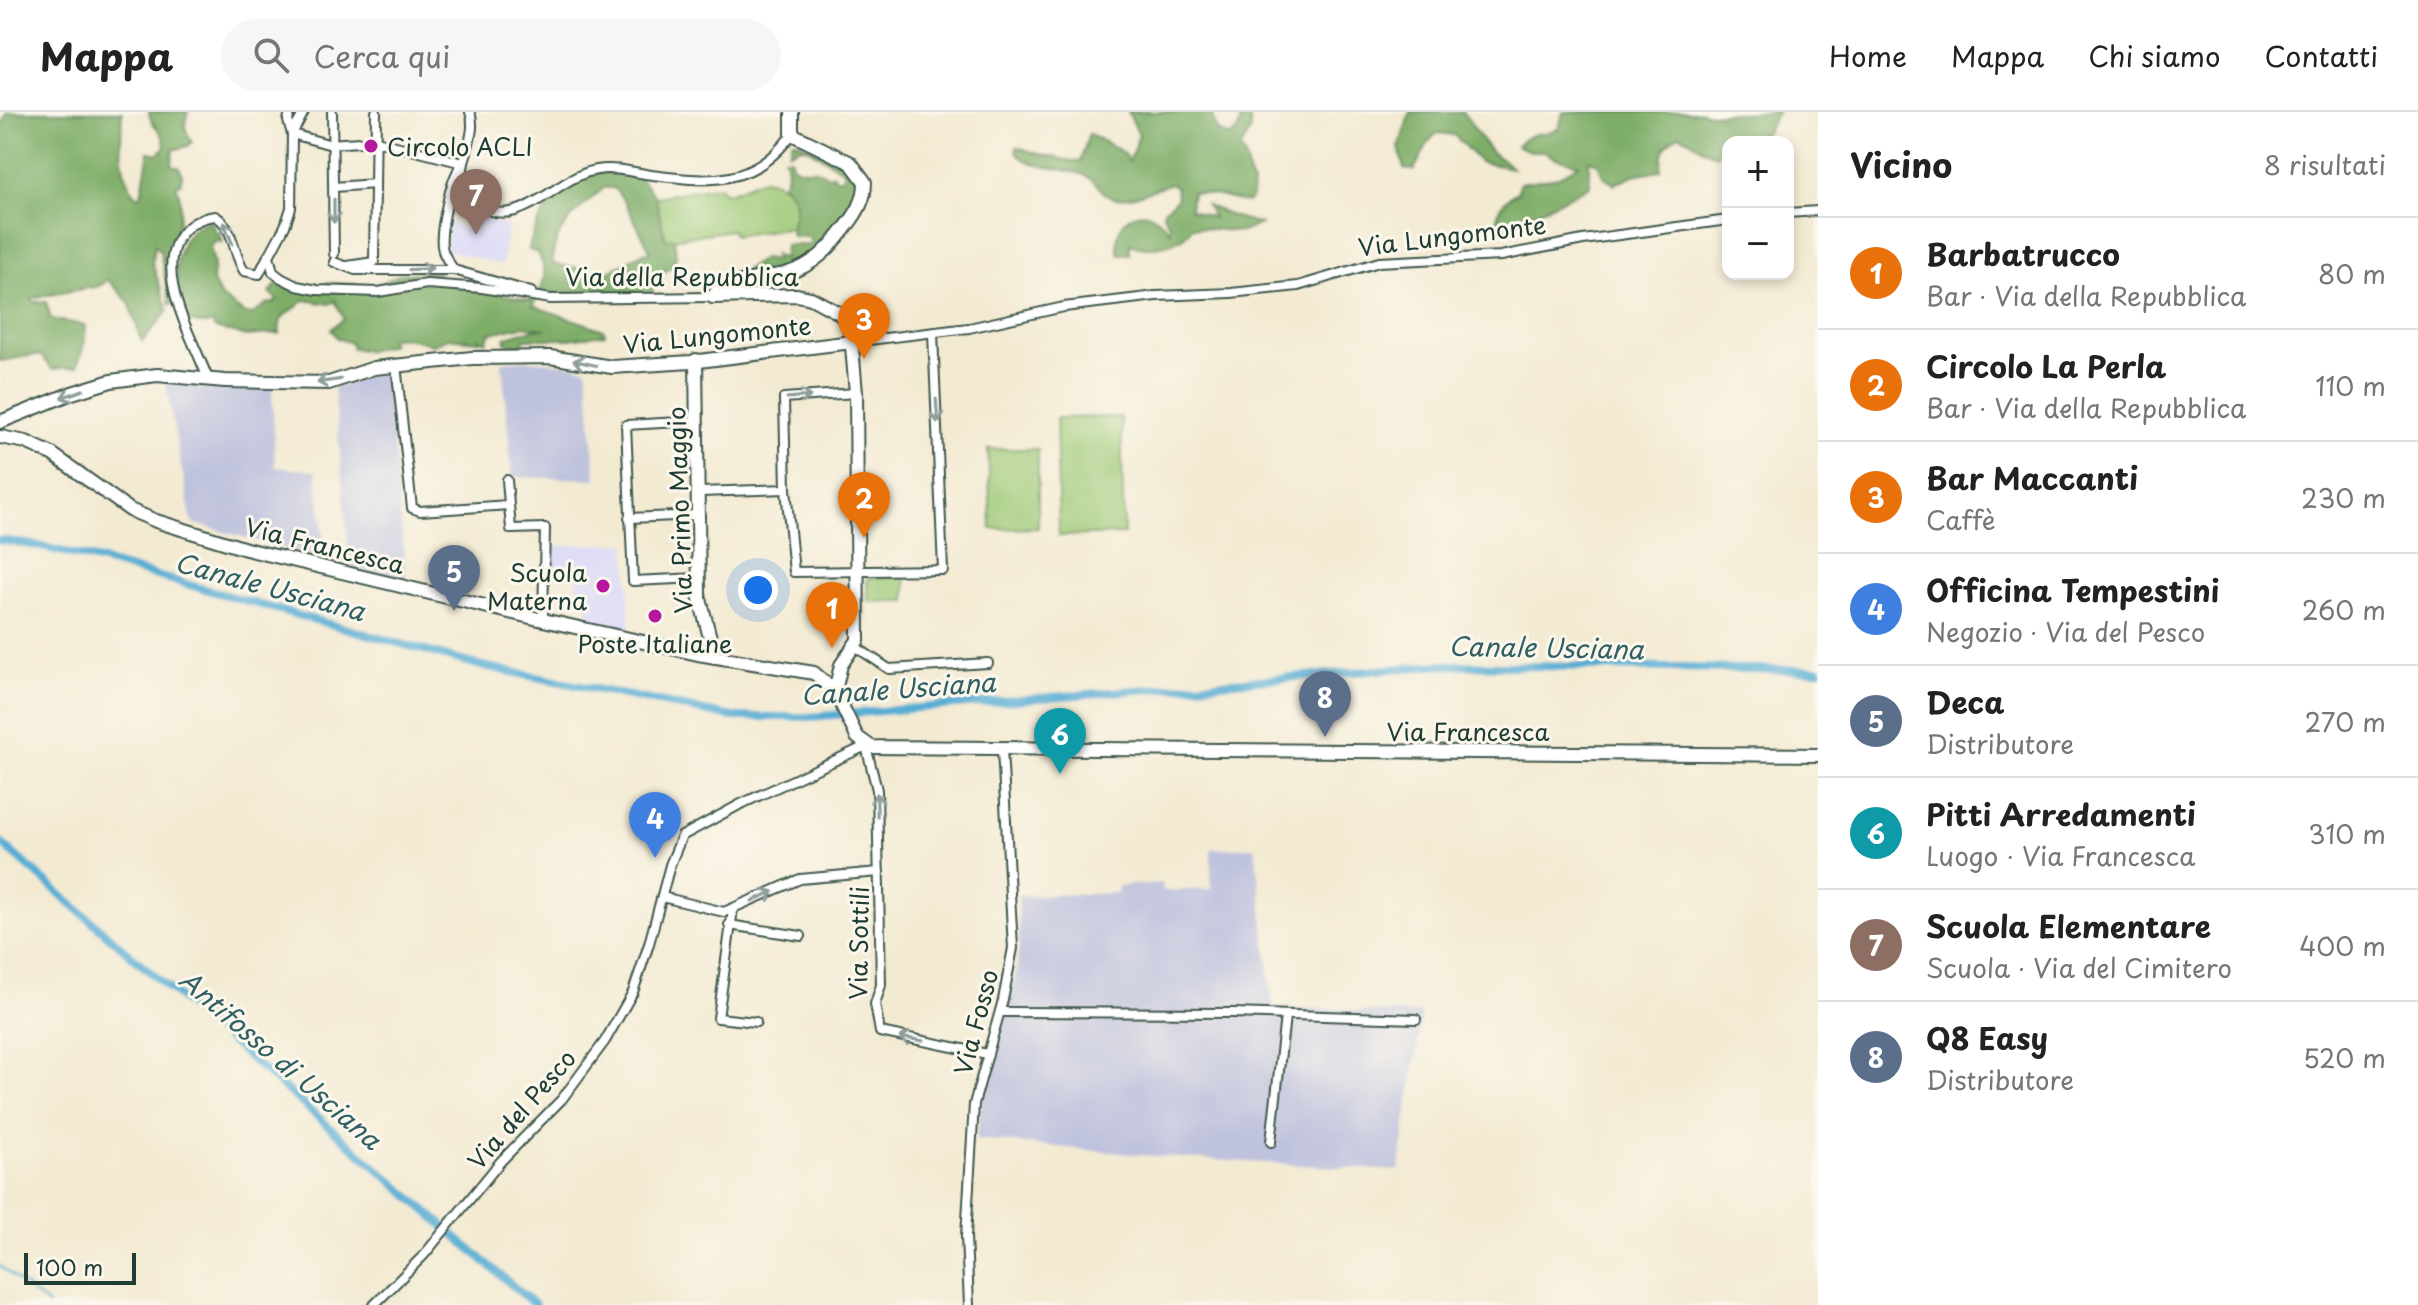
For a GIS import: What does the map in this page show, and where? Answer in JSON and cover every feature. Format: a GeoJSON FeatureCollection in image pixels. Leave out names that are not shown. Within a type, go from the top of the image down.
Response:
{"type":"FeatureCollection","features":[{"type":"Feature","properties":{"kind":"street"},"geometry":{"type":"LineString","coordinates":[[208,379],[175,297],[172,269],[177,242],[192,225],[215,216],[225,224],[244,271],[259,274],[285,226],[291,208],[290,112]]}},
{"type":"Feature","properties":{"kind":"street"},"geometry":{"type":"LineString","coordinates":[[292,134],[304,112]]}},
{"type":"Feature","properties":{"kind":"street"},"geometry":{"type":"LineString","coordinates":[[332,112],[334,187],[375,184]]}},
{"type":"Feature","properties":{"kind":"street"},"geometry":{"type":"LineString","coordinates":[[347,266],[374,262],[376,112]]}},
{"type":"Feature","properties":{"kind":"street"},"geometry":{"type":"LineString","coordinates":[[470,112],[473,130],[463,163],[463,185],[469,197],[492,211],[509,213],[526,207],[577,176],[602,169],[709,180],[749,173],[770,159],[792,134],[792,112]]}},
{"type":"Feature","properties":{"kind":"street"},"geometry":{"type":"LineString","coordinates":[[292,134],[334,144],[376,141],[463,163]]}},
{"type":"Feature","properties":{"kind":"street"},"geometry":{"type":"LineString","coordinates":[[713,297],[722,286],[786,274],[810,264],[832,245],[860,206],[865,182],[851,163],[792,134]]}},
{"type":"Feature","properties":{"kind":"street"},"geometry":{"type":"LineString","coordinates":[[454,270],[444,255],[442,237],[455,173],[463,163]]}},
{"type":"Feature","properties":{"kind":"street","name":"Via della Repubblica"},"geometry":{"type":"LineString","coordinates":[[334,187],[336,264],[352,269],[380,271],[454,270],[551,299]]}},
{"type":"Feature","properties":{"kind":"street"},"geometry":{"type":"LineString","coordinates":[[1794,213],[1818,211]]}},
{"type":"Feature","properties":{"kind":"street","name":"Via Lungomonte"},"geometry":{"type":"LineString","coordinates":[[0,422],[111,381],[157,375],[329,383],[374,368],[515,355],[612,367],[693,361],[933,333],[1064,307],[1156,296],[1298,286],[1379,262],[1501,256],[1583,240],[1722,221]]}},
{"type":"Feature","properties":{"kind":"street","name":"Via della Repubblica"},"geometry":{"type":"LineString","coordinates":[[269,256],[271,267],[281,278],[297,286],[317,290],[378,292],[427,284],[551,299],[797,295],[811,298],[842,316],[848,324],[852,342],[856,393],[856,647]]}},
{"type":"Feature","properties":{"kind":"street"},"geometry":{"type":"LineString","coordinates":[[856,393],[784,398],[786,489],[794,572],[943,570],[933,333]]}},
{"type":"Feature","properties":{"kind":"street","name":"Via Primo Maggio"},"geometry":{"type":"LineString","coordinates":[[693,361],[700,492],[699,578],[704,621],[715,657]]}},
{"type":"Feature","properties":{"kind":"street"},"geometry":{"type":"LineString","coordinates":[[396,365],[412,508],[420,511],[509,505]]}},
{"type":"Feature","properties":{"kind":"street"},"geometry":{"type":"LineString","coordinates":[[698,421],[626,425],[633,581],[699,578]]}},
{"type":"Feature","properties":{"kind":"street","name":"Via Francesca"},"geometry":{"type":"LineString","coordinates":[[0,437],[26,442],[52,454],[116,502],[156,521],[246,549],[543,620],[715,657],[802,669],[825,680],[835,691],[862,741],[880,748],[1818,755]]}},
{"type":"Feature","properties":{"kind":"street"},"geometry":{"type":"LineString","coordinates":[[507,480],[511,529],[545,528],[543,620]]}},
{"type":"Feature","properties":{"kind":"street"},"geometry":{"type":"LineString","coordinates":[[700,492],[786,489]]}},
{"type":"Feature","properties":{"kind":"street"},"geometry":{"type":"LineString","coordinates":[[629,518],[699,515]]}},
{"type":"Feature","properties":{"kind":"street"},"geometry":{"type":"LineString","coordinates":[[825,680],[856,647],[889,669],[988,663]]}},
{"type":"Feature","properties":{"kind":"street"},"geometry":{"type":"LineString","coordinates":[[802,669],[818,669],[840,663]]}},
{"type":"Feature","properties":{"kind":"street"},"geometry":{"type":"LineString","coordinates":[[835,691],[840,663]]}},
{"type":"Feature","properties":{"kind":"street","name":"Via Sottili"},"geometry":{"type":"LineString","coordinates":[[862,741],[877,790],[881,985],[875,1004],[880,1032],[987,1054]]}},
{"type":"Feature","properties":{"kind":"street","name":"Via del Pesco"},"geometry":{"type":"LineString","coordinates":[[374,1305],[424,1255],[501,1161],[562,1099],[605,1041],[633,992],[674,852],[682,836],[862,741]]}},
{"type":"Feature","properties":{"kind":"street","name":"Via Fosso"},"geometry":{"type":"LineString","coordinates":[[969,1305],[966,1236],[974,1104],[1000,1012],[1013,948],[1002,749]]}},
{"type":"Feature","properties":{"kind":"street"},"geometry":{"type":"LineString","coordinates":[[662,897],[724,912],[800,879],[879,872]]}},
{"type":"Feature","properties":{"kind":"street"},"geometry":{"type":"LineString","coordinates":[[733,909],[718,1018],[756,1022]]}},
{"type":"Feature","properties":{"kind":"street"},"geometry":{"type":"LineString","coordinates":[[729,925],[801,936]]}},
{"type":"Feature","properties":{"kind":"street"},"geometry":{"type":"LineString","coordinates":[[1000,1012],[1416,1019]]}},
{"type":"Feature","properties":{"kind":"street"},"geometry":{"type":"LineString","coordinates":[[1271,1142],[1285,1016]]}},
{"type":"Feature","properties":{"kind":"shaded area"},"geometry":{"type":"Polygon","coordinates":[[[478,214],[508,226],[502,265],[447,250],[448,222],[467,229],[478,214]]]}},
{"type":"Feature","properties":{"kind":"shaded area"},"geometry":{"type":"Polygon","coordinates":[[[528,360],[587,369],[596,479],[512,477],[502,362],[528,360]]]}},
{"type":"Feature","properties":{"kind":"shaded area"},"geometry":{"type":"Polygon","coordinates":[[[387,370],[406,580],[350,568],[334,388],[387,370]]]}},
{"type":"Feature","properties":{"kind":"shaded area"},"geometry":{"type":"Polygon","coordinates":[[[165,380],[272,386],[275,467],[316,471],[326,560],[192,523],[165,380]]]}},
{"type":"Feature","properties":{"kind":"shaded area","name":"Scuola Materna"},"geometry":{"type":"Polygon","coordinates":[[[626,543],[629,629],[587,619],[587,598],[578,588],[576,569],[553,570],[552,546],[626,543]]]}},
{"type":"Feature","properties":{"kind":"shaded area"},"geometry":{"type":"Polygon","coordinates":[[[1255,847],[1273,1007],[1422,1014],[1399,1171],[1151,1156],[976,1139],[981,1105],[1015,980],[1019,949],[1018,896],[1117,893],[1118,886],[1162,883],[1163,891],[1211,889],[1211,849],[1255,847]]]}},
{"type":"Feature","properties":{"kind":"green space"},"geometry":{"type":"Polygon","coordinates":[[[7,112],[122,112],[123,168],[138,197],[141,195],[149,152],[159,154],[165,146],[149,112],[188,112],[186,127],[192,142],[173,150],[172,165],[179,167],[182,174],[181,183],[176,185],[180,214],[170,265],[173,303],[170,305],[160,250],[155,245],[152,262],[168,311],[142,342],[129,302],[108,280],[99,286],[32,298],[34,302],[46,302],[51,319],[85,325],[85,341],[77,367],[52,369],[42,356],[35,355],[0,361],[0,130],[7,112]]]}},
{"type":"Feature","properties":{"kind":"green space"},"geometry":{"type":"Polygon","coordinates":[[[1128,112],[1211,112],[1217,131],[1230,137],[1237,131],[1244,112],[1249,112],[1251,130],[1240,149],[1253,184],[1252,197],[1247,203],[1192,192],[1190,209],[1213,218],[1207,205],[1231,216],[1261,224],[1242,232],[1192,227],[1173,243],[1156,247],[1130,244],[1130,254],[1119,254],[1119,232],[1133,215],[1152,215],[1170,231],[1170,225],[1163,215],[1164,210],[1177,199],[1176,186],[1169,184],[1143,194],[1111,197],[1087,177],[1034,164],[1016,151],[1017,147],[1080,162],[1089,134],[1121,151],[1129,161],[1139,135],[1128,112]]]}},
{"type":"Feature","properties":{"kind":"green space"},"geometry":{"type":"Polygon","coordinates":[[[1410,112],[1462,112],[1487,147],[1512,168],[1480,162],[1454,135],[1437,133],[1429,141],[1414,170],[1404,169],[1399,147],[1410,112]]]}},
{"type":"Feature","properties":{"kind":"green space"},"geometry":{"type":"Polygon","coordinates":[[[1563,112],[1778,112],[1766,132],[1756,136],[1722,136],[1722,152],[1716,155],[1679,135],[1664,150],[1661,170],[1633,175],[1614,184],[1603,176],[1598,163],[1589,160],[1590,186],[1498,231],[1500,207],[1518,192],[1520,183],[1559,177],[1579,164],[1553,157],[1545,151],[1531,151],[1517,146],[1529,136],[1559,128],[1563,112]]]}},
{"type":"Feature","properties":{"kind":"green space"},"geometry":{"type":"Polygon","coordinates":[[[792,141],[846,164],[862,184],[858,201],[835,235],[801,262],[763,275],[746,273],[746,269],[764,258],[776,260],[774,254],[784,258],[785,245],[809,245],[811,239],[792,236],[790,231],[795,206],[792,195],[782,184],[787,172],[784,158],[791,158],[792,165],[800,169],[814,169],[842,178],[844,171],[807,148],[789,152],[792,141]]]}},
{"type":"Feature","properties":{"kind":"green space"},"geometry":{"type":"Polygon","coordinates":[[[597,172],[639,177],[655,197],[665,239],[674,238],[676,257],[673,266],[658,276],[651,295],[554,294],[540,290],[544,267],[538,253],[529,250],[543,214],[575,180],[597,172]],[[604,188],[569,221],[556,241],[553,264],[606,273],[642,253],[651,252],[625,202],[614,188],[604,188]]]}},
{"type":"Feature","properties":{"kind":"green space"},"geometry":{"type":"Polygon","coordinates":[[[763,179],[780,184],[792,195],[795,209],[791,227],[734,236],[732,230],[666,240],[655,197],[720,186],[722,191],[729,193],[763,179]]]}},
{"type":"Feature","properties":{"kind":"green space"},"geometry":{"type":"Polygon","coordinates":[[[212,220],[215,233],[219,233],[222,242],[215,241],[210,246],[214,264],[212,279],[220,296],[245,314],[252,315],[266,304],[274,303],[277,299],[270,293],[279,281],[323,292],[326,283],[377,285],[401,274],[439,272],[436,281],[536,301],[533,306],[604,330],[605,334],[569,339],[525,339],[519,348],[505,342],[506,337],[546,329],[523,326],[490,333],[486,342],[479,338],[480,341],[447,338],[433,345],[395,338],[389,339],[392,344],[367,351],[352,348],[351,343],[337,338],[331,329],[344,319],[335,301],[330,304],[304,300],[283,317],[280,333],[246,336],[214,328],[213,324],[193,323],[186,318],[183,309],[177,261],[184,240],[191,231],[212,220]]]}},
{"type":"Feature","properties":{"kind":"green space"},"geometry":{"type":"Polygon","coordinates":[[[1121,417],[1124,534],[1059,536],[1056,418],[1121,417]]]}},
{"type":"Feature","properties":{"kind":"green space"},"geometry":{"type":"Polygon","coordinates":[[[988,449],[1038,449],[1038,528],[991,529],[988,449]]]}},
{"type":"Feature","properties":{"kind":"green space"},"geometry":{"type":"Polygon","coordinates":[[[906,577],[906,601],[868,602],[867,578],[906,577]]]}},
{"type":"Feature","properties":{"kind":"waterway","name":"Canale Usciana"},"geometry":{"type":"LineString","coordinates":[[0,540],[99,560],[477,665],[733,717],[809,717],[1441,665],[1818,670]]}},
{"type":"Feature","properties":{"kind":"waterway","name":"Antifosso di Usciana"},"geometry":{"type":"LineString","coordinates":[[0,842],[535,1305]]}},
{"type":"Feature","properties":{"kind":"waterway"},"geometry":{"type":"LineString","coordinates":[[0,1266],[48,1305]]}},
{"type":"Feature","properties":{"kind":"place","name":"Circolo ACLI"},"geometry":{"type":"Point","coordinates":[371,146]}},
{"type":"Feature","properties":{"kind":"place","name":"Scuola Elementare"},"geometry":{"type":"Point","coordinates":[476,235]}},
{"type":"Feature","properties":{"kind":"place","name":"Bar Maccanti"},"geometry":{"type":"Point","coordinates":[864,359]}},
{"type":"Feature","properties":{"kind":"place","name":"Circolo La Perla"},"geometry":{"type":"Point","coordinates":[864,538]}},
{"type":"Feature","properties":{"kind":"place","name":"Scuola Materna"},"geometry":{"type":"Point","coordinates":[603,586]}},
{"type":"Feature","properties":{"kind":"place","name":"Deca"},"geometry":{"type":"Point","coordinates":[454,611]}},
{"type":"Feature","properties":{"kind":"place","name":"Poste Italiane"},"geometry":{"type":"Point","coordinates":[655,616]}},
{"type":"Feature","properties":{"kind":"place","name":"Barbatrucco"},"geometry":{"type":"Point","coordinates":[832,648]}},
{"type":"Feature","properties":{"kind":"place","name":"Q8 Easy"},"geometry":{"type":"Point","coordinates":[1325,737]}},
{"type":"Feature","properties":{"kind":"place","name":"Pitti Arredamenti"},"geometry":{"type":"Point","coordinates":[1060,774]}},
{"type":"Feature","properties":{"kind":"place","name":"Officina Tempestini"},"geometry":{"type":"Point","coordinates":[655,858]}}]}
